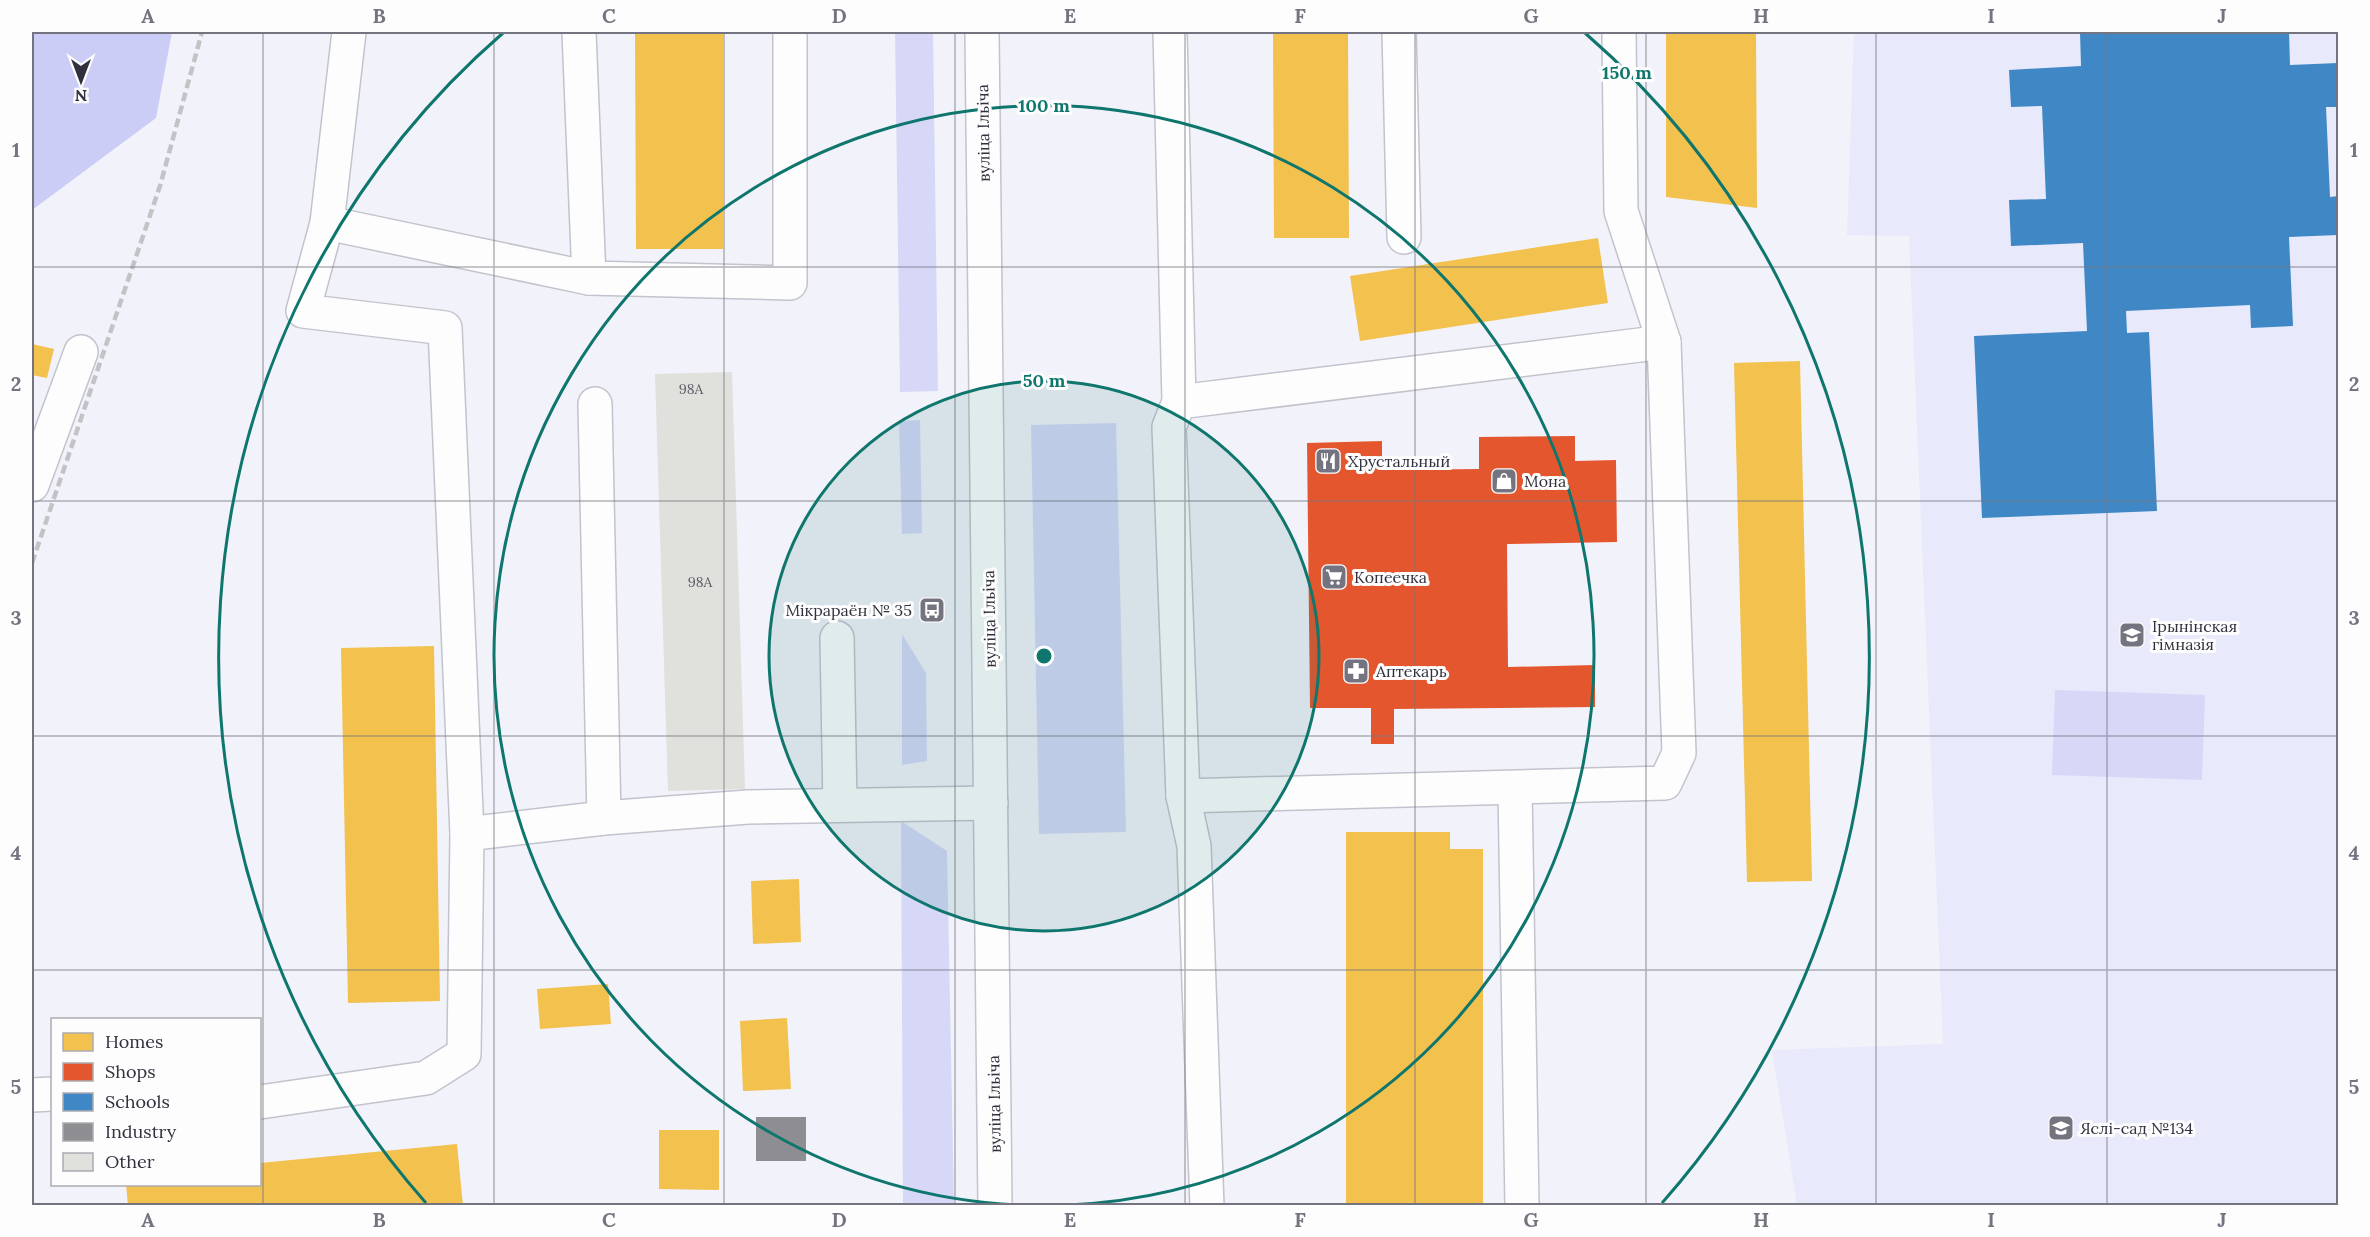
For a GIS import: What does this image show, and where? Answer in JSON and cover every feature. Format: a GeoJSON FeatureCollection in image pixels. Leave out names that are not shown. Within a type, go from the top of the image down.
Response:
{"type":"FeatureCollection","features":[{"type":"Feature","properties":{"kind":"main road"},"geometry":{"type":"LineString","coordinates":[[261,1102],[426,1078],[464,1054],[467,834],[445,328],[303,311],[327,223],[349,32]]}},
{"type":"Feature","properties":{"kind":"main road"},"geometry":{"type":"LineString","coordinates":[[579,32],[589,278]]}},
{"type":"Feature","properties":{"kind":"main road"},"geometry":{"type":"LineString","coordinates":[[327,223],[589,278],[790,283],[790,32]]}},
{"type":"Feature","properties":{"kind":"main road","name":"вуліца Ільіча"},"geometry":{"type":"LineString","coordinates":[[982,32],[995,1206]]}},
{"type":"Feature","properties":{"kind":"main road"},"geometry":{"type":"LineString","coordinates":[[1170,32],[1179,402],[1168,427],[1183,796],[1194,846],[1207,1206]]}},
{"type":"Feature","properties":{"kind":"main road"},"geometry":{"type":"LineString","coordinates":[[1399,32],[1404,237]]}},
{"type":"Feature","properties":{"kind":"main road"},"geometry":{"type":"LineString","coordinates":[[1183,796],[1665,783],[1679,753],[1664,342],[1621,212],[1619,32]]}},
{"type":"Feature","properties":{"kind":"main road"},"geometry":{"type":"LineString","coordinates":[[1179,402],[1664,342]]}},
{"type":"Feature","properties":{"kind":"main road"},"geometry":{"type":"LineString","coordinates":[[32,485],[81,352]]}},
{"type":"Feature","properties":{"kind":"main road"},"geometry":{"type":"LineString","coordinates":[[595,404],[604,818]]}},
{"type":"Feature","properties":{"kind":"main road"},"geometry":{"type":"LineString","coordinates":[[837,638],[840,805]]}},
{"type":"Feature","properties":{"kind":"main road"},"geometry":{"type":"LineString","coordinates":[[1515,788],[1522,1206]]}},
{"type":"Feature","properties":{"kind":"main road"},"geometry":{"type":"LineString","coordinates":[[467,834],[604,818],[748,807],[991,803]]}},
{"type":"Feature","properties":{"kind":"main road"},"geometry":{"type":"LineString","coordinates":[[32,1095],[51,1094]]}},
{"type":"Feature","properties":{"kind":"shaded area"},"geometry":{"type":"Polygon","coordinates":[[[32,32],[172,32],[156,118],[32,210],[32,32]]]}},
{"type":"Feature","properties":{"kind":"shaded area"},"geometry":{"type":"Polygon","coordinates":[[[895,32],[933,32],[938,391],[900,392],[895,32]]]}},
{"type":"Feature","properties":{"kind":"shaded area","name":"Ірынінская гімназія"},"geometry":{"type":"Polygon","coordinates":[[[1854,32],[2338,32],[2338,1205],[1797,1205],[1772,1050],[1943,1044],[1909,236],[1847,235],[1854,32]]]}},
{"type":"Feature","properties":{"kind":"shaded area"},"geometry":{"type":"Polygon","coordinates":[[[920,420],[922,533],[902,534],[899,421],[920,420]]]}},
{"type":"Feature","properties":{"kind":"shaded area"},"geometry":{"type":"Polygon","coordinates":[[[1116,423],[1126,832],[1039,834],[1031,425],[1116,423]]]}},
{"type":"Feature","properties":{"kind":"shaded area"},"geometry":{"type":"Polygon","coordinates":[[[902,634],[926,673],[927,761],[902,765],[902,634]]]}},
{"type":"Feature","properties":{"kind":"shaded area"},"geometry":{"type":"Polygon","coordinates":[[[2055,690],[2205,695],[2202,780],[2052,775],[2055,690]]]}},
{"type":"Feature","properties":{"kind":"shaded area"},"geometry":{"type":"Polygon","coordinates":[[[901,821],[947,851],[954,1205],[903,1205],[901,821]]]}},
{"type":"Feature","properties":{"kind":"building: Homes"},"geometry":{"type":"Polygon","coordinates":[[[635,32],[723,32],[723,249],[636,249],[635,32]]]}},
{"type":"Feature","properties":{"kind":"building: Homes"},"geometry":{"type":"Polygon","coordinates":[[[1273,32],[1348,32],[1349,238],[1274,238],[1273,32]]]}},
{"type":"Feature","properties":{"kind":"building: Homes"},"geometry":{"type":"Polygon","coordinates":[[[1666,32],[1756,32],[1757,208],[1666,197],[1666,32]]]}},
{"type":"Feature","properties":{"kind":"building: Homes"},"geometry":{"type":"Polygon","coordinates":[[[1598,238],[1608,303],[1360,341],[1350,276],[1598,238]]]}},
{"type":"Feature","properties":{"kind":"building: Homes"},"geometry":{"type":"Polygon","coordinates":[[[32,344],[54,349],[47,378],[32,375],[32,344]]]}},
{"type":"Feature","properties":{"kind":"building: Homes"},"geometry":{"type":"Polygon","coordinates":[[[1800,361],[1812,881],[1747,882],[1734,363],[1800,361]]]}},
{"type":"Feature","properties":{"kind":"building: Homes"},"geometry":{"type":"Polygon","coordinates":[[[434,646],[440,1001],[348,1003],[341,648],[434,646]]]}},
{"type":"Feature","properties":{"kind":"building: Homes"},"geometry":{"type":"Polygon","coordinates":[[[1346,832],[1450,832],[1450,849],[1483,849],[1483,1206],[1346,1206],[1346,832]]]}},
{"type":"Feature","properties":{"kind":"building: Homes"},"geometry":{"type":"Polygon","coordinates":[[[799,879],[801,942],[753,944],[751,881],[799,879]]]}},
{"type":"Feature","properties":{"kind":"building: Homes"},"geometry":{"type":"Polygon","coordinates":[[[608,984],[611,1024],[540,1029],[537,989],[608,984]]]}},
{"type":"Feature","properties":{"kind":"building: Homes"},"geometry":{"type":"Polygon","coordinates":[[[787,1018],[791,1089],[743,1091],[740,1021],[787,1018]]]}},
{"type":"Feature","properties":{"kind":"building: Homes"},"geometry":{"type":"Polygon","coordinates":[[[659,1130],[719,1130],[719,1190],[659,1189],[659,1130]]]}},
{"type":"Feature","properties":{"kind":"building: Homes"},"geometry":{"type":"Polygon","coordinates":[[[457,1144],[463,1206],[128,1206],[126,1186],[261,1186],[261,1163],[457,1144]]]}},
{"type":"Feature","properties":{"kind":"building: Shops"},"geometry":{"type":"Polygon","coordinates":[[[1575,436],[1575,461],[1616,460],[1617,542],[1507,544],[1508,667],[1595,665],[1595,707],[1394,709],[1394,744],[1371,744],[1371,708],[1310,708],[1307,443],[1382,441],[1382,470],[1479,469],[1479,437],[1575,436]]]}},
{"type":"Feature","properties":{"kind":"building: Schools"},"geometry":{"type":"Polygon","coordinates":[[[2080,32],[2289,32],[2290,65],[2338,63],[2338,107],[2326,107],[2330,197],[2338,196],[2338,235],[2289,237],[2293,326],[2251,328],[2250,305],[2126,311],[2127,333],[2149,332],[2157,511],[1982,518],[1974,336],[2087,331],[2083,243],[2011,246],[2009,200],[2046,199],[2042,106],[2011,107],[2009,70],[2081,66],[2080,32]]]}},
{"type":"Feature","properties":{"kind":"building: Industry"},"geometry":{"type":"Polygon","coordinates":[[[756,1117],[806,1117],[806,1161],[756,1161],[756,1117]]]}},
{"type":"Feature","properties":{"kind":"building: Other"},"geometry":{"type":"Polygon","coordinates":[[[732,372],[745,789],[668,791],[655,374],[732,372]]]}},
{"type":"Feature","properties":{"kind":"railway"},"geometry":{"type":"LineString","coordinates":[[32,563],[160,186],[202,32]]}},
{"type":"Feature","properties":{"kind":"place","name":"Хрустальный"},"geometry":{"type":"Point","coordinates":[1328,461]}},
{"type":"Feature","properties":{"kind":"place","name":"Мона"},"geometry":{"type":"Point","coordinates":[1504,481]}},
{"type":"Feature","properties":{"kind":"place","name":"Копеечка"},"geometry":{"type":"Point","coordinates":[1334,577]}},
{"type":"Feature","properties":{"kind":"place","name":"Мікрараён № 35"},"geometry":{"type":"Point","coordinates":[932,610]}},
{"type":"Feature","properties":{"kind":"place","name":"Ірынінская гімназія"},"geometry":{"type":"Point","coordinates":[2132,635]}},
{"type":"Feature","properties":{"kind":"place","name":"Аптекарь"},"geometry":{"type":"Point","coordinates":[1356,671]}},
{"type":"Feature","properties":{"kind":"place","name":"Яслі-сад №134"},"geometry":{"type":"Point","coordinates":[2061,1128]}}]}
